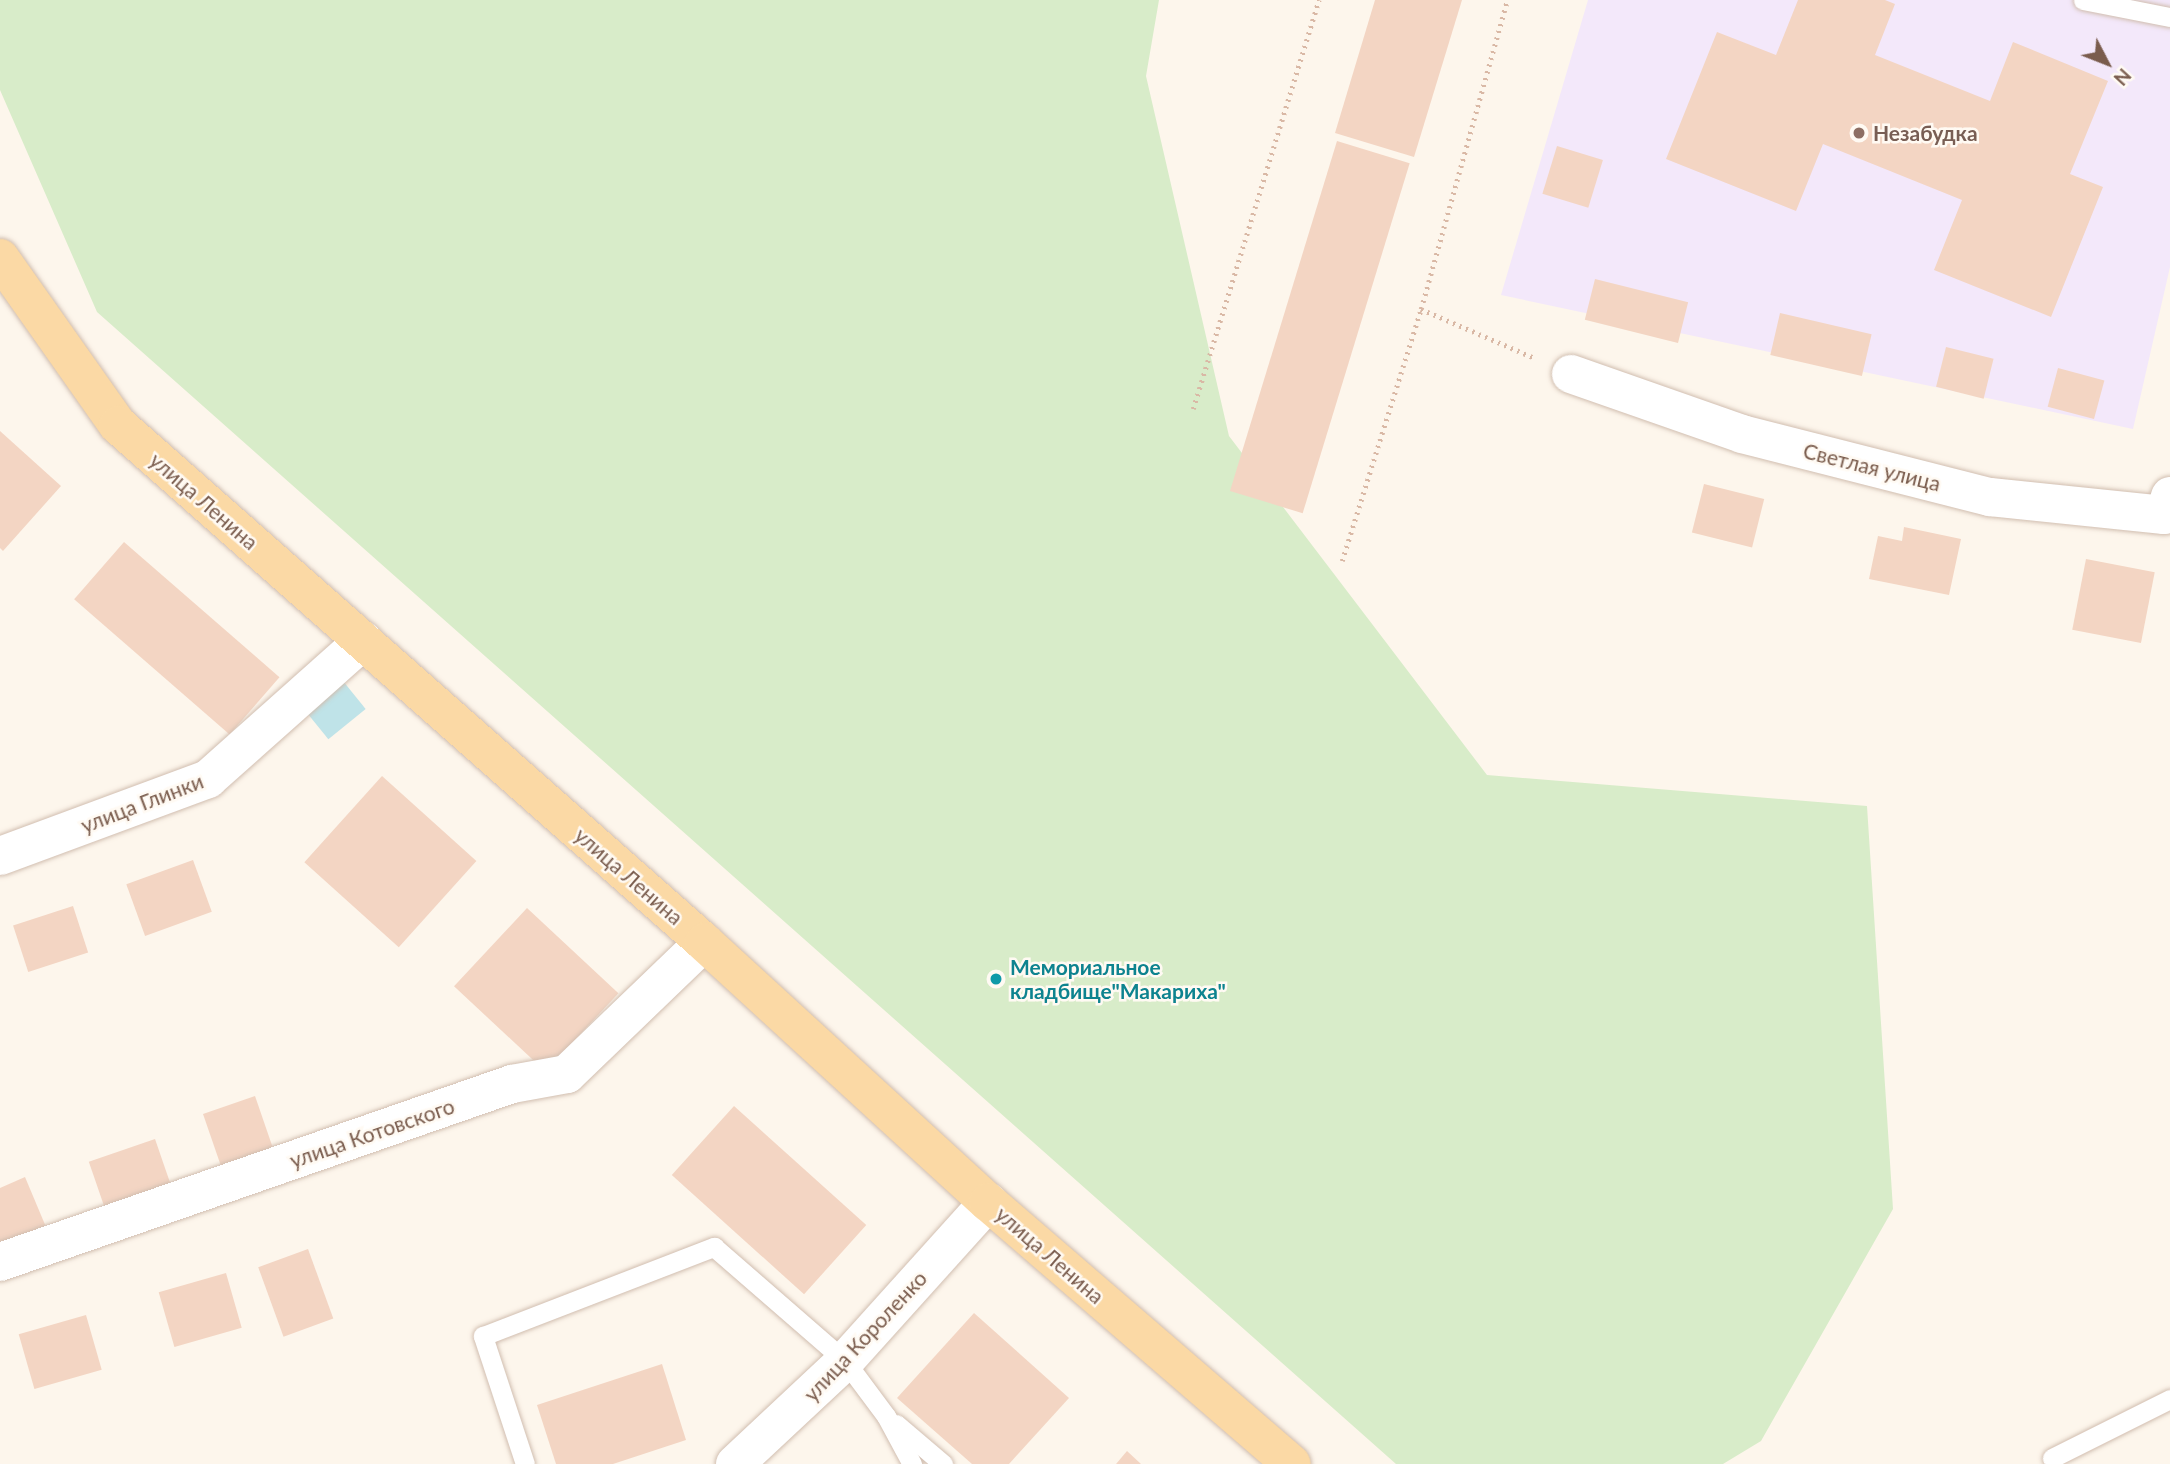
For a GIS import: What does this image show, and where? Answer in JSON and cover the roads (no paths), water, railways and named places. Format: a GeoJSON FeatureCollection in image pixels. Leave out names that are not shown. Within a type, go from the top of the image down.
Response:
{"type":"FeatureCollection","features":[{"type":"Feature","properties":{"kind":"main road","name":"улица Ленина"},"geometry":{"type":"LineString","coordinates":[[0,258],[118,425],[704,942],[988,1202],[1292,1464]]}},
{"type":"Feature","properties":{"kind":"street","name":"Светлая улица"},"geometry":{"type":"LineString","coordinates":[[1571,374],[1742,434],[1990,496],[2164,514],[2170,496]]}},
{"type":"Feature","properties":{"kind":"street","name":"улица Глинки"},"geometry":{"type":"LineString","coordinates":[[0,856],[208,779],[363,641]]}},
{"type":"Feature","properties":{"kind":"street","name":"улица Котовского"},"geometry":{"type":"LineString","coordinates":[[0,1262],[512,1084],[567,1074],[704,942]]}},
{"type":"Feature","properties":{"kind":"street","name":"улица Короленко"},"geometry":{"type":"LineString","coordinates":[[735,1464],[845,1361],[988,1202]]}},
{"type":"Feature","properties":{"kind":"lane"},"geometry":{"type":"LineString","coordinates":[[2083,0],[2170,17]]}},
{"type":"Feature","properties":{"kind":"lane"},"geometry":{"type":"LineString","coordinates":[[525,1464],[483,1336],[714,1247],[845,1361],[887,1416],[912,1464]]}},
{"type":"Feature","properties":{"kind":"lane"},"geometry":{"type":"LineString","coordinates":[[2052,1458],[2170,1399]]}},
{"type":"Feature","properties":{"kind":"lane"},"geometry":{"type":"LineString","coordinates":[[887,1416],[943,1464]]}},
{"type":"Feature","properties":{"kind":"water"},"geometry":{"type":"Polygon","coordinates":[[[343,681],[366,709],[328,739],[306,711],[343,681]]]}},
{"type":"Feature","properties":{"kind":"place","name":"Незабудка"},"geometry":{"type":"Point","coordinates":[1859,133]}},
{"type":"Feature","properties":{"kind":"place","name":"Мемориальное кладбище\"Макариха\""},"geometry":{"type":"Point","coordinates":[996,979]}}]}
